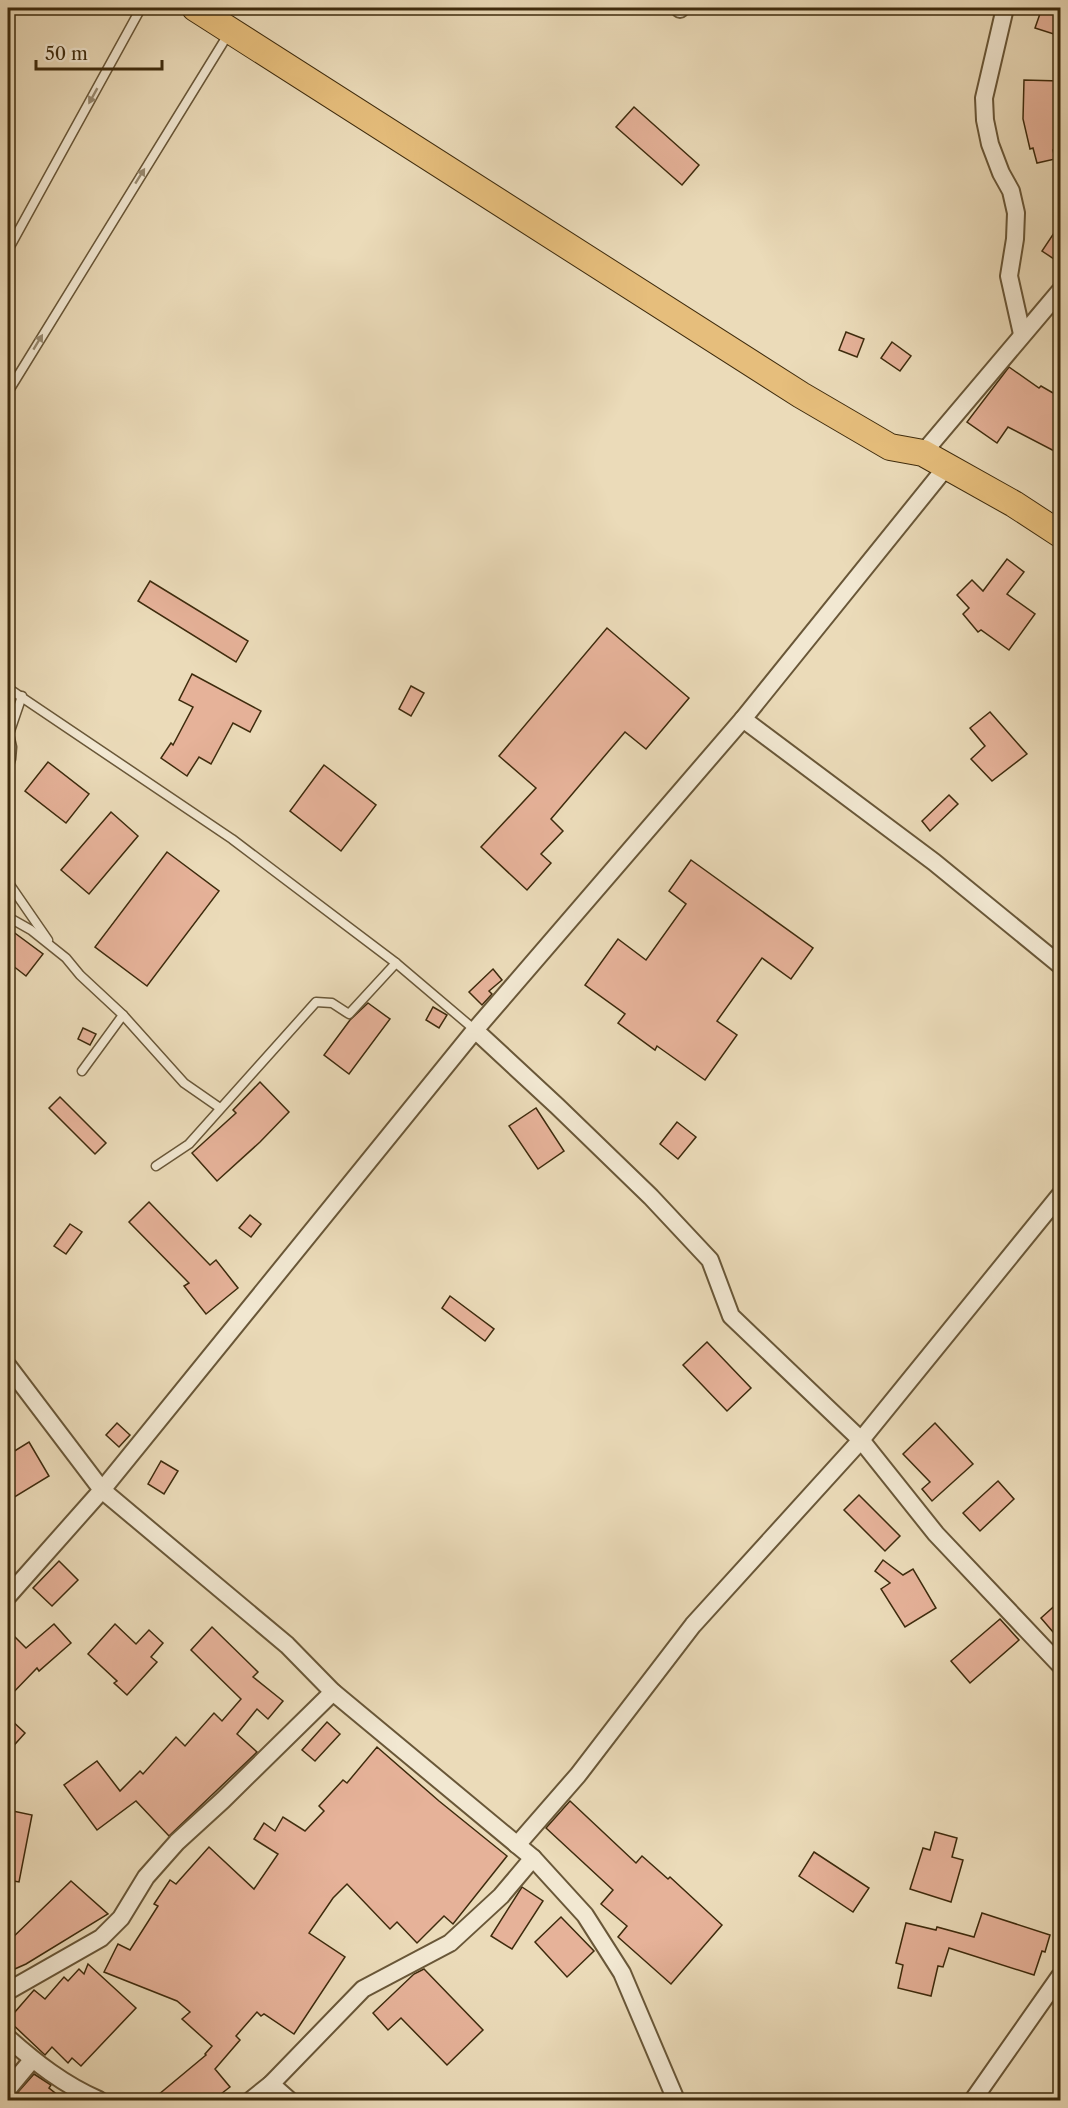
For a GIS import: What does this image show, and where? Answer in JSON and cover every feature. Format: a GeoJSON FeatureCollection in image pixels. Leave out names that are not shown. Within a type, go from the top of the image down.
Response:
{"type":"FeatureCollection","features":[{"type":"Feature","properties":{"kind":"main road"},"geometry":{"type":"LineString","coordinates":[[195,8],[801,395],[890,447],[923,453],[1014,504],[1060,534]]}},
{"type":"Feature","properties":{"kind":"street"},"geometry":{"type":"LineString","coordinates":[[1005,8],[984,98],[985,120],[990,144],[1011,191],[1016,213],[1015,239],[1009,276],[1022,334]]}},
{"type":"Feature","properties":{"kind":"street"},"geometry":{"type":"LineString","coordinates":[[923,453],[1060,291]]}},
{"type":"Feature","properties":{"kind":"street"},"geometry":{"type":"LineString","coordinates":[[8,1596],[102,1490],[475,1030],[743,719],[947,466]]}},
{"type":"Feature","properties":{"kind":"street"},"geometry":{"type":"LineString","coordinates":[[743,719],[934,862],[1060,965]]}},
{"type":"Feature","properties":{"kind":"street"},"geometry":{"type":"LineString","coordinates":[[475,1030],[557,1106],[666,1213],[710,1260],[731,1316],[861,1440],[936,1534],[1060,1665]]}},
{"type":"Feature","properties":{"kind":"street"},"geometry":{"type":"LineString","coordinates":[[518,1845],[578,1775],[693,1624],[861,1440],[1060,1195]]}},
{"type":"Feature","properties":{"kind":"street"},"geometry":{"type":"LineString","coordinates":[[8,1366],[102,1490],[286,1645],[333,1692],[533,1858],[585,1915],[622,1973],[676,2100]]}},
{"type":"Feature","properties":{"kind":"street"},"geometry":{"type":"LineString","coordinates":[[8,1991],[101,1938],[121,1918],[146,1877],[177,1842],[333,1692]]}},
{"type":"Feature","properties":{"kind":"street"},"geometry":{"type":"LineString","coordinates":[[250,2100],[271,2084],[363,1989],[450,1943],[501,1896],[533,1858]]}},
{"type":"Feature","properties":{"kind":"street"},"geometry":{"type":"LineString","coordinates":[[973,2100],[1060,1976]]}},
{"type":"Feature","properties":{"kind":"street"},"geometry":{"type":"LineString","coordinates":[[8,2038],[32,2060],[79,2092],[99,2100]]}},
{"type":"Feature","properties":{"kind":"street"},"geometry":{"type":"LineString","coordinates":[[8,2089],[32,2060]]}},
{"type":"Feature","properties":{"kind":"street"},"geometry":{"type":"LineString","coordinates":[[271,2084],[289,2100]]}},
{"type":"Feature","properties":{"kind":"lane"},"geometry":{"type":"LineString","coordinates":[[8,250],[141,8]]}},
{"type":"Feature","properties":{"kind":"lane"},"geometry":{"type":"LineString","coordinates":[[8,392],[231,29]]}},
{"type":"Feature","properties":{"kind":"lane"},"geometry":{"type":"LineString","coordinates":[[8,688],[232,839],[396,963],[475,1030]]}},
{"type":"Feature","properties":{"kind":"lane"},"geometry":{"type":"LineString","coordinates":[[8,769],[12,747],[9,734],[22,696]]}},
{"type":"Feature","properties":{"kind":"lane"},"geometry":{"type":"LineString","coordinates":[[8,882],[52,945]]}},
{"type":"Feature","properties":{"kind":"lane"},"geometry":{"type":"LineString","coordinates":[[8,917],[52,945],[66,957],[80,975],[123,1015],[184,1083],[220,1108]]}},
{"type":"Feature","properties":{"kind":"lane"},"geometry":{"type":"LineString","coordinates":[[156,1166],[189,1144],[316,1002],[332,1002],[349,1014],[396,963]]}},
{"type":"Feature","properties":{"kind":"lane"},"geometry":{"type":"LineString","coordinates":[[82,1071],[123,1015]]}},
{"type":"Feature","properties":{"kind":"building"},"geometry":{"type":"Polygon","coordinates":[[[1042,8],[1060,11],[1060,36],[1035,28],[1042,8]]]}},
{"type":"Feature","properties":{"kind":"building"},"geometry":{"type":"Polygon","coordinates":[[[1024,80],[1060,81],[1060,148],[1053,150],[1055,159],[1037,163],[1033,148],[1030,149],[1023,119],[1024,80]]]}},
{"type":"Feature","properties":{"kind":"building"},"geometry":{"type":"Polygon","coordinates":[[[634,107],[699,165],[682,185],[616,127],[634,107]]]}},
{"type":"Feature","properties":{"kind":"building"},"geometry":{"type":"Polygon","coordinates":[[[1060,224],[1060,263],[1042,251],[1060,224]]]}},
{"type":"Feature","properties":{"kind":"building"},"geometry":{"type":"Polygon","coordinates":[[[846,332],[864,339],[857,357],[839,350],[846,332]]]}},
{"type":"Feature","properties":{"kind":"building"},"geometry":{"type":"Polygon","coordinates":[[[892,342],[911,356],[900,371],[881,358],[892,342]]]}},
{"type":"Feature","properties":{"kind":"building"},"geometry":{"type":"Polygon","coordinates":[[[1009,367],[1039,388],[1041,386],[1060,397],[1060,454],[1008,427],[997,443],[967,422],[1009,367]]]}},
{"type":"Feature","properties":{"kind":"building"},"geometry":{"type":"Polygon","coordinates":[[[1007,559],[1024,572],[1007,594],[1035,614],[1009,650],[981,630],[978,632],[963,614],[969,608],[957,595],[972,580],[983,591],[1007,559]]]}},
{"type":"Feature","properties":{"kind":"building"},"geometry":{"type":"Polygon","coordinates":[[[150,581],[248,641],[236,662],[138,601],[150,581]]]}},
{"type":"Feature","properties":{"kind":"building"},"geometry":{"type":"Polygon","coordinates":[[[607,628],[689,698],[646,749],[625,732],[551,819],[563,831],[541,854],[551,863],[527,890],[481,847],[536,788],[499,756],[607,628]]]}},
{"type":"Feature","properties":{"kind":"building"},"geometry":{"type":"Polygon","coordinates":[[[192,674],[261,711],[250,732],[233,723],[211,764],[199,757],[187,776],[161,758],[171,743],[173,745],[193,707],[179,700],[192,674]]]}},
{"type":"Feature","properties":{"kind":"building"},"geometry":{"type":"Polygon","coordinates":[[[411,686],[424,693],[411,716],[399,709],[411,686]]]}},
{"type":"Feature","properties":{"kind":"building"},"geometry":{"type":"Polygon","coordinates":[[[990,712],[1027,754],[992,781],[971,759],[985,746],[970,728],[990,712]]]}},
{"type":"Feature","properties":{"kind":"building"},"geometry":{"type":"Polygon","coordinates":[[[48,762],[89,794],[66,823],[25,791],[48,762]]]}},
{"type":"Feature","properties":{"kind":"building"},"geometry":{"type":"Polygon","coordinates":[[[324,765],[376,805],[341,851],[290,811],[324,765]]]}},
{"type":"Feature","properties":{"kind":"building"},"geometry":{"type":"Polygon","coordinates":[[[949,795],[958,804],[930,831],[922,821],[949,795]]]}},
{"type":"Feature","properties":{"kind":"building"},"geometry":{"type":"Polygon","coordinates":[[[111,812],[138,836],[89,894],[61,870],[111,812]]]}},
{"type":"Feature","properties":{"kind":"building"},"geometry":{"type":"Polygon","coordinates":[[[167,852],[219,891],[147,986],[95,947],[167,852]]]}},
{"type":"Feature","properties":{"kind":"building"},"geometry":{"type":"Polygon","coordinates":[[[691,860],[813,948],[791,979],[762,958],[717,1021],[737,1035],[705,1080],[657,1046],[655,1050],[618,1023],[625,1014],[585,985],[618,939],[646,960],[686,904],[669,891],[691,860]]]}},
{"type":"Feature","properties":{"kind":"building"},"geometry":{"type":"Polygon","coordinates":[[[8,928],[43,954],[26,976],[8,962],[8,928]]]}},
{"type":"Feature","properties":{"kind":"building"},"geometry":{"type":"Polygon","coordinates":[[[493,969],[502,980],[489,991],[492,994],[482,1005],[469,992],[493,969]]]}},
{"type":"Feature","properties":{"kind":"building"},"geometry":{"type":"Polygon","coordinates":[[[368,1003],[390,1019],[349,1074],[324,1055],[350,1020],[368,1003]]]}},
{"type":"Feature","properties":{"kind":"building"},"geometry":{"type":"Polygon","coordinates":[[[433,1007],[447,1015],[439,1028],[426,1020],[433,1007]]]}},
{"type":"Feature","properties":{"kind":"building"},"geometry":{"type":"Polygon","coordinates":[[[83,1028],[96,1034],[90,1045],[78,1039],[83,1028]]]}},
{"type":"Feature","properties":{"kind":"building"},"geometry":{"type":"Polygon","coordinates":[[[260,1082],[289,1112],[217,1181],[192,1153],[236,1113],[233,1110],[260,1082]]]}},
{"type":"Feature","properties":{"kind":"building"},"geometry":{"type":"Polygon","coordinates":[[[60,1097],[106,1143],[95,1154],[49,1108],[60,1097]]]}},
{"type":"Feature","properties":{"kind":"building"},"geometry":{"type":"Polygon","coordinates":[[[536,1108],[564,1151],[538,1169],[509,1126],[536,1108]]]}},
{"type":"Feature","properties":{"kind":"building"},"geometry":{"type":"Polygon","coordinates":[[[677,1122],[696,1137],[678,1159],[660,1144],[677,1122]]]}},
{"type":"Feature","properties":{"kind":"building"},"geometry":{"type":"Polygon","coordinates":[[[149,1202],[210,1265],[216,1260],[238,1288],[206,1314],[184,1286],[189,1283],[129,1222],[149,1202]]]}},
{"type":"Feature","properties":{"kind":"building"},"geometry":{"type":"Polygon","coordinates":[[[250,1215],[261,1224],[251,1237],[239,1228],[250,1215]]]}},
{"type":"Feature","properties":{"kind":"building"},"geometry":{"type":"Polygon","coordinates":[[[70,1224],[82,1232],[66,1254],[54,1246],[70,1224]]]}},
{"type":"Feature","properties":{"kind":"building"},"geometry":{"type":"Polygon","coordinates":[[[450,1296],[494,1329],[485,1341],[442,1308],[450,1296]]]}},
{"type":"Feature","properties":{"kind":"building"},"geometry":{"type":"Polygon","coordinates":[[[707,1342],[751,1388],[727,1411],[683,1365],[707,1342]]]}},
{"type":"Feature","properties":{"kind":"building"},"geometry":{"type":"Polygon","coordinates":[[[117,1423],[130,1435],[119,1447],[106,1435],[117,1423]]]}},
{"type":"Feature","properties":{"kind":"building"},"geometry":{"type":"Polygon","coordinates":[[[935,1423],[973,1464],[932,1501],[922,1489],[930,1482],[903,1454],[935,1423]]]}},
{"type":"Feature","properties":{"kind":"building"},"geometry":{"type":"Polygon","coordinates":[[[29,1442],[49,1476],[8,1501],[8,1455],[29,1442]]]}},
{"type":"Feature","properties":{"kind":"building"},"geometry":{"type":"Polygon","coordinates":[[[161,1461],[178,1471],[164,1494],[148,1484],[161,1461]]]}},
{"type":"Feature","properties":{"kind":"building"},"geometry":{"type":"Polygon","coordinates":[[[998,1481],[1014,1499],[980,1531],[963,1513],[998,1481]]]}},
{"type":"Feature","properties":{"kind":"building"},"geometry":{"type":"Polygon","coordinates":[[[859,1495],[900,1536],[885,1551],[844,1510],[859,1495]]]}},
{"type":"Feature","properties":{"kind":"building"},"geometry":{"type":"Polygon","coordinates":[[[883,1560],[903,1575],[913,1569],[936,1608],[905,1627],[881,1589],[890,1583],[875,1571],[883,1560]]]}},
{"type":"Feature","properties":{"kind":"building"},"geometry":{"type":"Polygon","coordinates":[[[59,1561],[78,1580],[52,1606],[33,1588],[59,1561]]]}},
{"type":"Feature","properties":{"kind":"building"},"geometry":{"type":"Polygon","coordinates":[[[1060,1601],[1060,1626],[1053,1632],[1041,1618],[1060,1601]]]}},
{"type":"Feature","properties":{"kind":"building"},"geometry":{"type":"Polygon","coordinates":[[[1000,1619],[1019,1640],[970,1683],[951,1661],[1000,1619]]]}},
{"type":"Feature","properties":{"kind":"building"},"geometry":{"type":"Polygon","coordinates":[[[54,1624],[71,1643],[39,1671],[37,1668],[8,1698],[8,1630],[26,1648],[54,1624]]]}},
{"type":"Feature","properties":{"kind":"building"},"geometry":{"type":"Polygon","coordinates":[[[115,1624],[136,1644],[149,1630],[163,1643],[151,1657],[157,1662],[127,1695],[114,1683],[117,1681],[88,1654],[115,1624]]]}},
{"type":"Feature","properties":{"kind":"building"},"geometry":{"type":"Polygon","coordinates":[[[212,1627],[258,1672],[253,1677],[283,1701],[268,1719],[257,1709],[237,1734],[257,1752],[169,1836],[136,1801],[97,1830],[64,1785],[97,1761],[120,1791],[140,1771],[143,1774],[176,1737],[185,1746],[214,1713],[222,1721],[241,1699],[191,1650],[212,1627]]]}},
{"type":"Feature","properties":{"kind":"building"},"geometry":{"type":"Polygon","coordinates":[[[8,1717],[25,1733],[8,1752],[8,1717]]]}},
{"type":"Feature","properties":{"kind":"building"},"geometry":{"type":"Polygon","coordinates":[[[327,1722],[340,1734],[315,1761],[302,1750],[327,1722]]]}},
{"type":"Feature","properties":{"kind":"building"},"geometry":{"type":"Polygon","coordinates":[[[377,1747],[507,1856],[453,1924],[444,1916],[417,1943],[397,1922],[390,1929],[347,1884],[333,1898],[309,1933],[345,1957],[294,2034],[264,2014],[261,2016],[257,2012],[236,2036],[240,2040],[215,2069],[230,2087],[213,2100],[152,2100],[206,2055],[212,2046],[182,2019],[190,2012],[177,2001],[104,1972],[118,1944],[130,1950],[158,1906],[154,1904],[170,1880],[176,1884],[209,1847],[254,1889],[278,1854],[254,1839],[264,1823],[275,1831],[283,1817],[305,1831],[324,1811],[319,1806],[343,1780],[347,1783],[377,1747]]]}},
{"type":"Feature","properties":{"kind":"building"},"geometry":{"type":"Polygon","coordinates":[[[570,1801],[636,1863],[642,1856],[668,1879],[670,1877],[722,1925],[671,1984],[618,1937],[627,1926],[601,1904],[613,1890],[546,1828],[570,1801]]]}},
{"type":"Feature","properties":{"kind":"building"},"geometry":{"type":"Polygon","coordinates":[[[8,1810],[32,1815],[19,1882],[8,1880],[8,1810]]]}},
{"type":"Feature","properties":{"kind":"building"},"geometry":{"type":"Polygon","coordinates":[[[935,1832],[957,1838],[952,1857],[963,1860],[951,1902],[910,1889],[923,1848],[930,1850],[935,1832]]]}},
{"type":"Feature","properties":{"kind":"building"},"geometry":{"type":"Polygon","coordinates":[[[814,1852],[869,1888],[853,1912],[799,1876],[814,1852]]]}},
{"type":"Feature","properties":{"kind":"building"},"geometry":{"type":"Polygon","coordinates":[[[71,1881],[108,1914],[26,1964],[8,1972],[8,1942],[71,1881]]]}},
{"type":"Feature","properties":{"kind":"building"},"geometry":{"type":"Polygon","coordinates":[[[522,1887],[543,1901],[512,1949],[491,1936],[522,1887]]]}},
{"type":"Feature","properties":{"kind":"building"},"geometry":{"type":"Polygon","coordinates":[[[982,1913],[1050,1935],[1034,1975],[949,1948],[943,1967],[938,1966],[931,1996],[898,1988],[903,1965],[896,1963],[906,1923],[936,1930],[937,1927],[974,1937],[982,1913]]]}},
{"type":"Feature","properties":{"kind":"building"},"geometry":{"type":"Polygon","coordinates":[[[561,1917],[594,1951],[567,1977],[535,1942],[561,1917]]]}},
{"type":"Feature","properties":{"kind":"building"},"geometry":{"type":"Polygon","coordinates":[[[88,1964],[136,2008],[81,2066],[72,2058],[68,2063],[52,2047],[45,2055],[8,2020],[34,1990],[45,1999],[64,1977],[68,1981],[79,1969],[84,1974],[88,1964]]]}},
{"type":"Feature","properties":{"kind":"building"},"geometry":{"type":"Polygon","coordinates":[[[424,1969],[483,2030],[447,2065],[401,2018],[388,2030],[373,2013],[414,1974],[424,1969]]]}},
{"type":"Feature","properties":{"kind":"building"},"geometry":{"type":"Polygon","coordinates":[[[34,2074],[51,2085],[49,2088],[64,2100],[11,2100],[34,2074]]]}}]}
